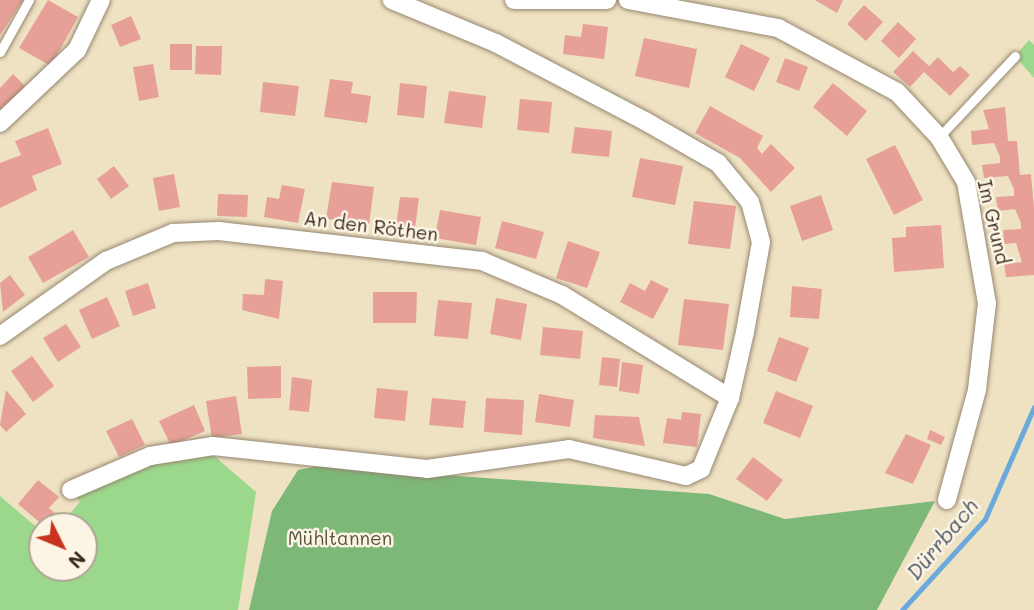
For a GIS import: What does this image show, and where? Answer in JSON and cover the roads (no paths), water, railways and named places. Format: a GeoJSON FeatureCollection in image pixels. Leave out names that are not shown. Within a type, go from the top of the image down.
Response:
{"type":"FeatureCollection","features":[{"type":"Feature","properties":{"kind":"street"},"geometry":{"type":"LineString","coordinates":[[0,122],[77,50],[101,0]]}},
{"type":"Feature","properties":{"kind":"street"},"geometry":{"type":"LineString","coordinates":[[72,490],[150,456],[213,446],[427,469],[569,449],[686,476],[701,469],[730,398],[761,242],[750,202],[718,163],[496,43],[392,0]]}},
{"type":"Feature","properties":{"kind":"street"},"geometry":{"type":"LineString","coordinates":[[513,0],[607,0]]}},
{"type":"Feature","properties":{"kind":"street","name":"Im Grund"},"geometry":{"type":"LineString","coordinates":[[628,0],[778,28],[897,92],[939,136],[966,182],[988,303],[977,390],[947,500]]}},
{"type":"Feature","properties":{"kind":"street","name":"An den Röthen"},"geometry":{"type":"LineString","coordinates":[[0,336],[106,261],[173,233],[219,231],[482,261],[573,301],[730,398]]}},
{"type":"Feature","properties":{"kind":"lane"},"geometry":{"type":"LineString","coordinates":[[0,51],[29,0]]}},
{"type":"Feature","properties":{"kind":"lane"},"geometry":{"type":"LineString","coordinates":[[939,136],[1015,55]]}},
{"type":"Feature","properties":{"kind":"waterway","name":"Dürrbach"},"geometry":{"type":"LineString","coordinates":[[902,610],[985,519],[1034,407]]}},
{"type":"Feature","properties":{"kind":"park label","name":"Mühltannen"},"geometry":{"type":"Point","coordinates":[340,538]}}]}
